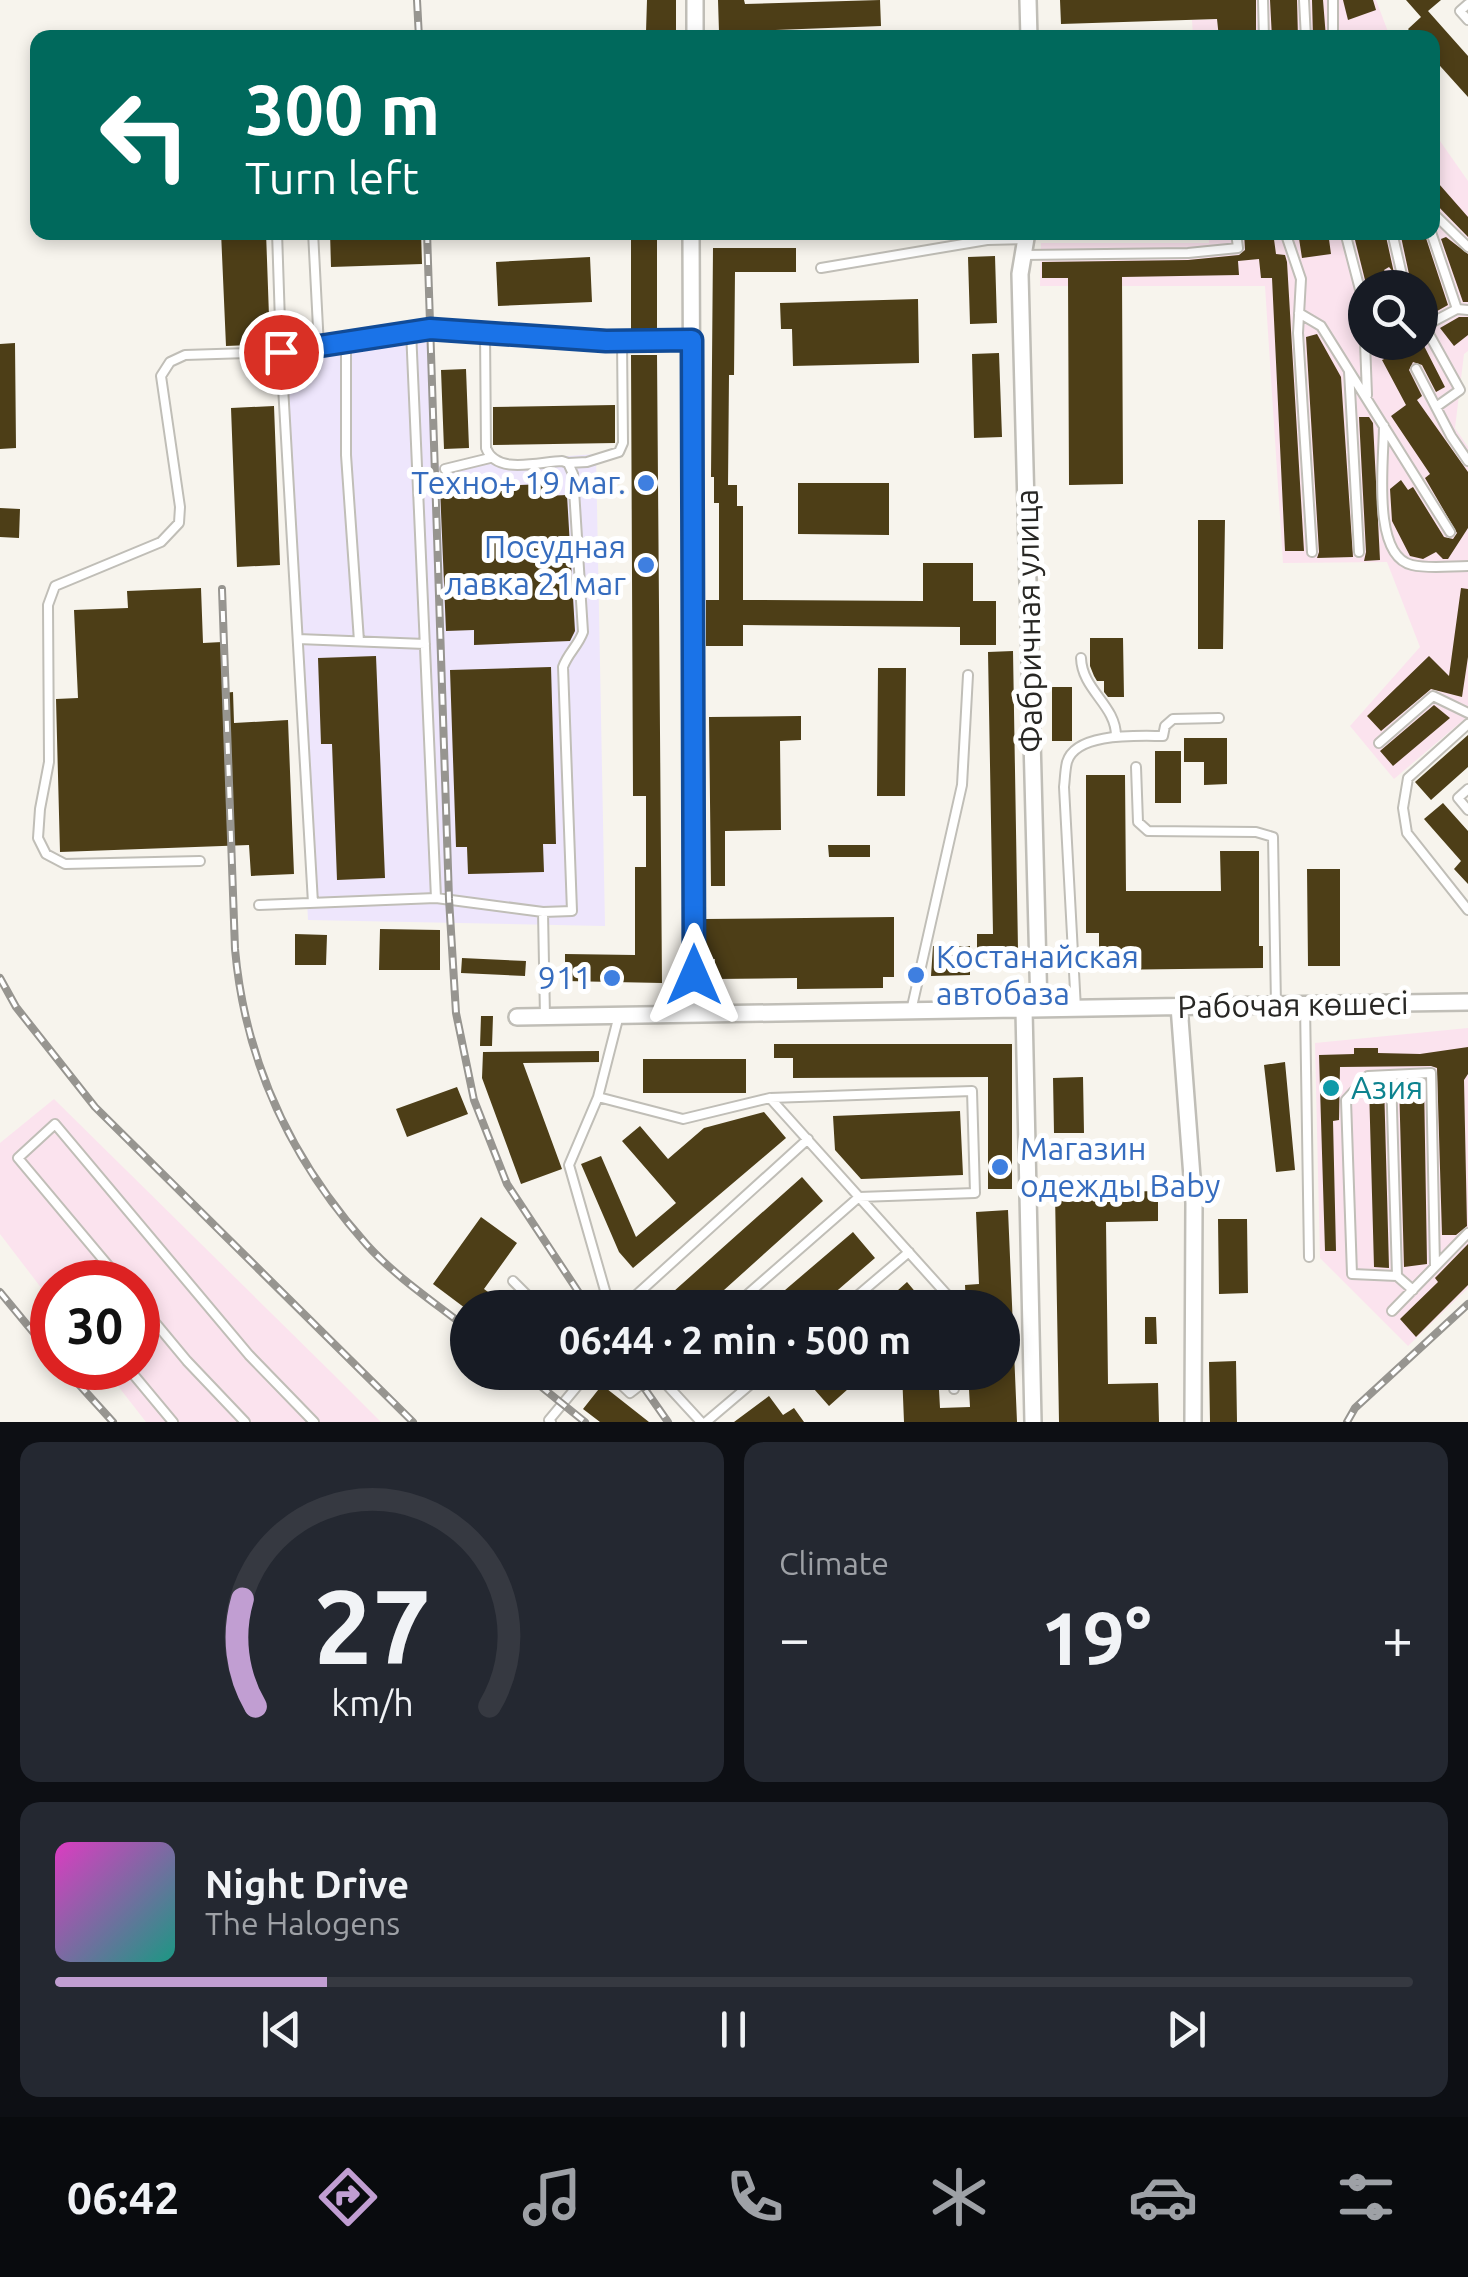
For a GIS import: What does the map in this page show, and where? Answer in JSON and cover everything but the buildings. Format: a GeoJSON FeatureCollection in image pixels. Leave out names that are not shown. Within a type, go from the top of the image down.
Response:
{"type":"FeatureCollection","features":[{"type":"Feature","properties":{"kind":"street"},"geometry":{"type":"LineString","coordinates":[[694,30],[695,0]]}},
{"type":"Feature","properties":{"kind":"street"},"geometry":{"type":"LineString","coordinates":[[1028,0],[1030,30]]}},
{"type":"Feature","properties":{"kind":"street"},"geometry":{"type":"LineString","coordinates":[[691,240],[694,1014]]}},
{"type":"Feature","properties":{"kind":"street","name":"Фабричная улица"},"geometry":{"type":"LineString","coordinates":[[1025,242],[1020,274],[1034,1422]]}},
{"type":"Feature","properties":{"kind":"street","name":"Рабочая көшесі"},"geometry":{"type":"LineString","coordinates":[[517,1017],[1468,1002]]}},
{"type":"Feature","properties":{"kind":"street"},"geometry":{"type":"LineString","coordinates":[[1179,1006],[1192,1154],[1192,1422]]}},
{"type":"Feature","properties":{"kind":"lane"},"geometry":{"type":"LineString","coordinates":[[1263,0],[1264,30]]}},
{"type":"Feature","properties":{"kind":"lane"},"geometry":{"type":"LineString","coordinates":[[1304,0],[1306,30]]}},
{"type":"Feature","properties":{"kind":"lane"},"geometry":{"type":"LineString","coordinates":[[1332,30],[1333,0]]}},
{"type":"Feature","properties":{"kind":"lane"},"geometry":{"type":"LineString","coordinates":[[1468,4],[1460,11],[1468,20]]}},
{"type":"Feature","properties":{"kind":"lane"},"geometry":{"type":"LineString","coordinates":[[1440,220],[1468,247]]}},
{"type":"Feature","properties":{"kind":"lane"},"geometry":{"type":"LineString","coordinates":[[277,240],[313,903]]}},
{"type":"Feature","properties":{"kind":"lane"},"geometry":{"type":"LineString","coordinates":[[313,240],[319,347]]}},
{"type":"Feature","properties":{"kind":"lane"},"geometry":{"type":"LineString","coordinates":[[947,240],[950,246]]}},
{"type":"Feature","properties":{"kind":"lane"},"geometry":{"type":"LineString","coordinates":[[821,268],[986,240],[1204,252],[1238,248],[1237,240]]}},
{"type":"Feature","properties":{"kind":"lane"},"geometry":{"type":"LineString","coordinates":[[1288,240],[1302,279],[1300,313],[1312,552]]}},
{"type":"Feature","properties":{"kind":"lane"},"geometry":{"type":"LineString","coordinates":[[1347,240],[1355,270]]}},
{"type":"Feature","properties":{"kind":"lane"},"geometry":{"type":"LineString","coordinates":[[1394,240],[1401,270]]}},
{"type":"Feature","properties":{"kind":"lane"},"geometry":{"type":"LineString","coordinates":[[1435,240],[1457,308]]}},
{"type":"Feature","properties":{"kind":"lane"},"geometry":{"type":"LineString","coordinates":[[1438,316],[1457,308],[1468,310]]}},
{"type":"Feature","properties":{"kind":"lane"},"geometry":{"type":"LineString","coordinates":[[1300,313],[1321,326],[1450,532]]}},
{"type":"Feature","properties":{"kind":"lane"},"geometry":{"type":"LineString","coordinates":[[200,861],[65,864],[46,854],[38,838],[49,762],[48,605],[54,586],[161,542],[179,523],[180,506],[160,376],[170,362],[185,355],[281,352],[411,330],[692,340]]}},
{"type":"Feature","properties":{"kind":"lane"},"geometry":{"type":"LineString","coordinates":[[411,330],[436,898]]}},
{"type":"Feature","properties":{"kind":"lane"},"geometry":{"type":"LineString","coordinates":[[485,332],[486,448],[490,458],[501,464],[587,462],[619,452],[622,340]]}},
{"type":"Feature","properties":{"kind":"lane"},"geometry":{"type":"LineString","coordinates":[[346,342],[346,455],[360,641]]}},
{"type":"Feature","properties":{"kind":"lane"},"geometry":{"type":"LineString","coordinates":[[1436,407],[1460,390],[1438,351]]}},
{"type":"Feature","properties":{"kind":"lane"},"geometry":{"type":"LineString","coordinates":[[1367,360],[1368,400]]}},
{"type":"Feature","properties":{"kind":"lane"},"geometry":{"type":"LineString","coordinates":[[1348,369],[1358,552]]}},
{"type":"Feature","properties":{"kind":"lane"},"geometry":{"type":"LineString","coordinates":[[1416,369],[1450,436],[1468,461]]}},
{"type":"Feature","properties":{"kind":"lane"},"geometry":{"type":"LineString","coordinates":[[1384,426],[1384,531],[1392,548],[1399,559],[1411,566],[1468,566]]}},
{"type":"Feature","properties":{"kind":"lane"},"geometry":{"type":"LineString","coordinates":[[445,469],[490,458]]}},
{"type":"Feature","properties":{"kind":"lane"},"geometry":{"type":"LineString","coordinates":[[259,905],[436,898],[543,912],[572,911],[562,667],[583,632],[572,474],[568,463]]}},
{"type":"Feature","properties":{"kind":"lane"},"geometry":{"type":"LineString","coordinates":[[298,639],[425,644]]}},
{"type":"Feature","properties":{"kind":"lane"},"geometry":{"type":"LineString","coordinates":[[1081,658],[1088,687],[1115,720],[1116,736]]}},
{"type":"Feature","properties":{"kind":"lane"},"geometry":{"type":"LineString","coordinates":[[911,1011],[962,784],[968,674]]}},
{"type":"Feature","properties":{"kind":"lane"},"geometry":{"type":"LineString","coordinates":[[1379,744],[1433,696],[1468,713]]}},
{"type":"Feature","properties":{"kind":"lane"},"geometry":{"type":"LineString","coordinates":[[1076,1009],[1064,787],[1067,759],[1079,746],[1116,736],[1163,736],[1165,726],[1173,718],[1219,718]]}},
{"type":"Feature","properties":{"kind":"lane"},"geometry":{"type":"LineString","coordinates":[[1468,724],[1408,778],[1403,808],[1407,833],[1468,910]]}},
{"type":"Feature","properties":{"kind":"lane"},"geometry":{"type":"LineString","coordinates":[[1136,767],[1138,822],[1148,831],[1256,832],[1273,838],[1276,1005]]}},
{"type":"Feature","properties":{"kind":"lane"},"geometry":{"type":"LineString","coordinates":[[1468,789],[1458,798],[1468,810]]}},
{"type":"Feature","properties":{"kind":"lane"},"geometry":{"type":"LineString","coordinates":[[543,912],[545,1016]]}},
{"type":"Feature","properties":{"kind":"lane"},"geometry":{"type":"LineString","coordinates":[[1305,1005],[1309,1257]]}},
{"type":"Feature","properties":{"kind":"lane"},"geometry":{"type":"LineString","coordinates":[[605,1290],[568,1165],[598,1098],[619,1016]]}},
{"type":"Feature","properties":{"kind":"lane"},"geometry":{"type":"LineString","coordinates":[[1412,1290],[1398,1276],[1352,1274],[1346,1100],[1368,1076],[1431,1073],[1436,1266]]}},
{"type":"Feature","properties":{"kind":"lane"},"geometry":{"type":"LineString","coordinates":[[1392,1075],[1398,1276]]}},
{"type":"Feature","properties":{"kind":"lane"},"geometry":{"type":"LineString","coordinates":[[598,1098],[683,1118],[770,1098],[972,1091],[976,1193],[860,1197],[753,1290]]}},
{"type":"Feature","properties":{"kind":"lane"},"geometry":{"type":"LineString","coordinates":[[770,1098],[944,1290]]}},
{"type":"Feature","properties":{"kind":"lane"},"geometry":{"type":"LineString","coordinates":[[104,1260],[18,1158],[55,1124],[249,1355],[314,1422]]}},
{"type":"Feature","properties":{"kind":"lane"},"geometry":{"type":"LineString","coordinates":[[642,1290],[808,1140]]}},
{"type":"Feature","properties":{"kind":"lane"},"geometry":{"type":"LineString","coordinates":[[1392,1311],[1468,1232]]}},
{"type":"Feature","properties":{"kind":"lane"},"geometry":{"type":"LineString","coordinates":[[865,1290],[910,1252]]}},
{"type":"Feature","properties":{"kind":"lane"},"geometry":{"type":"LineString","coordinates":[[513,1281],[522,1290]]}},
{"type":"Feature","properties":{"kind":"lane"},"geometry":{"type":"LineString","coordinates":[[160,1329],[245,1422]]}},
{"type":"Feature","properties":{"kind":"lane"},"geometry":{"type":"LineString","coordinates":[[146,1390],[173,1422]]}},
{"type":"Feature","properties":{"kind":"lane"},"geometry":{"type":"LineString","coordinates":[[551,1422],[573,1390]]}},
{"type":"Feature","properties":{"kind":"lane"},"geometry":{"type":"LineString","coordinates":[[673,1390],[704,1422],[744,1390]]}},
{"type":"Feature","properties":{"kind":"shaded area"},"geometry":{"type":"Polygon","coordinates":[[[1256,0],[1376,0],[1387,30],[1193,30],[1192,20],[1255,18],[1256,0]]]}},
{"type":"Feature","properties":{"kind":"shaded area"},"geometry":{"type":"Polygon","coordinates":[[[1440,141],[1468,181],[1468,351],[1464,354],[1455,428],[1468,447],[1468,716],[1394,779],[1350,726],[1420,647],[1387,562],[1283,563],[1265,286],[1040,286],[1041,243],[1440,240],[1440,141]]]}},
{"type":"Feature","properties":{"kind":"shaded area"},"geometry":{"type":"Polygon","coordinates":[[[429,342],[433,466],[596,454],[605,926],[308,920],[281,352],[429,342]]]}},
{"type":"Feature","properties":{"kind":"shaded area"},"geometry":{"type":"Polygon","coordinates":[[[1468,1028],[1468,1288],[1408,1346],[1320,1258],[1315,1043],[1468,1028]]]}},
{"type":"Feature","properties":{"kind":"shaded area"},"geometry":{"type":"Polygon","coordinates":[[[54,1099],[381,1422],[146,1422],[121,1390],[160,1390],[160,1260],[30,1260],[30,1273],[0,1234],[0,1143],[54,1099]]]}},
{"type":"Feature","properties":{"kind":"railway"},"geometry":{"type":"LineString","coordinates":[[417,0],[419,30]]}},
{"type":"Feature","properties":{"kind":"railway"},"geometry":{"type":"LineString","coordinates":[[427,240],[456,1013],[474,1100],[507,1184],[577,1290]]}},
{"type":"Feature","properties":{"kind":"railway"},"geometry":{"type":"LineString","coordinates":[[222,589],[235,949],[240,991],[261,1070],[294,1144],[340,1213],[390,1268],[450,1315]]}},
{"type":"Feature","properties":{"kind":"railway"},"geometry":{"type":"LineString","coordinates":[[0,978],[16,1007],[95,1107],[413,1422]]}},
{"type":"Feature","properties":{"kind":"railway"},"geometry":{"type":"LineString","coordinates":[[0,1292],[30,1328]]}},
{"type":"Feature","properties":{"kind":"railway"},"geometry":{"type":"LineString","coordinates":[[1347,1422],[1355,1408],[1468,1304]]}},
{"type":"Feature","properties":{"kind":"railway"},"geometry":{"type":"LineString","coordinates":[[84,1390],[113,1422]]}},
{"type":"Feature","properties":{"kind":"railway"},"geometry":{"type":"LineString","coordinates":[[545,1390],[585,1422]]}},
{"type":"Feature","properties":{"kind":"railway"},"geometry":{"type":"LineString","coordinates":[[646,1390],[668,1422]]}},
{"type":"Feature","properties":{"kind":"place","name":"Техно+ 19 маг."},"geometry":{"type":"Point","coordinates":[646,483]}},
{"type":"Feature","properties":{"kind":"place","name":"Посудная лавка 21маг"},"geometry":{"type":"Point","coordinates":[646,565]}},
{"type":"Feature","properties":{"kind":"place","name":"Костанайская автобаза"},"geometry":{"type":"Point","coordinates":[916,975]}},
{"type":"Feature","properties":{"kind":"place","name":"911"},"geometry":{"type":"Point","coordinates":[612,978]}},
{"type":"Feature","properties":{"kind":"place","name":"Азия"},"geometry":{"type":"Point","coordinates":[1331,1088]}},
{"type":"Feature","properties":{"kind":"place","name":"Магазин одежды Baby"},"geometry":{"type":"Point","coordinates":[1000,1167]}},
{"type":"Feature","properties":{"kind":"route"},"geometry":{"type":"LineString","coordinates":[[281,352],[430,329],[606,341],[692,340],[694,975]]}}]}
